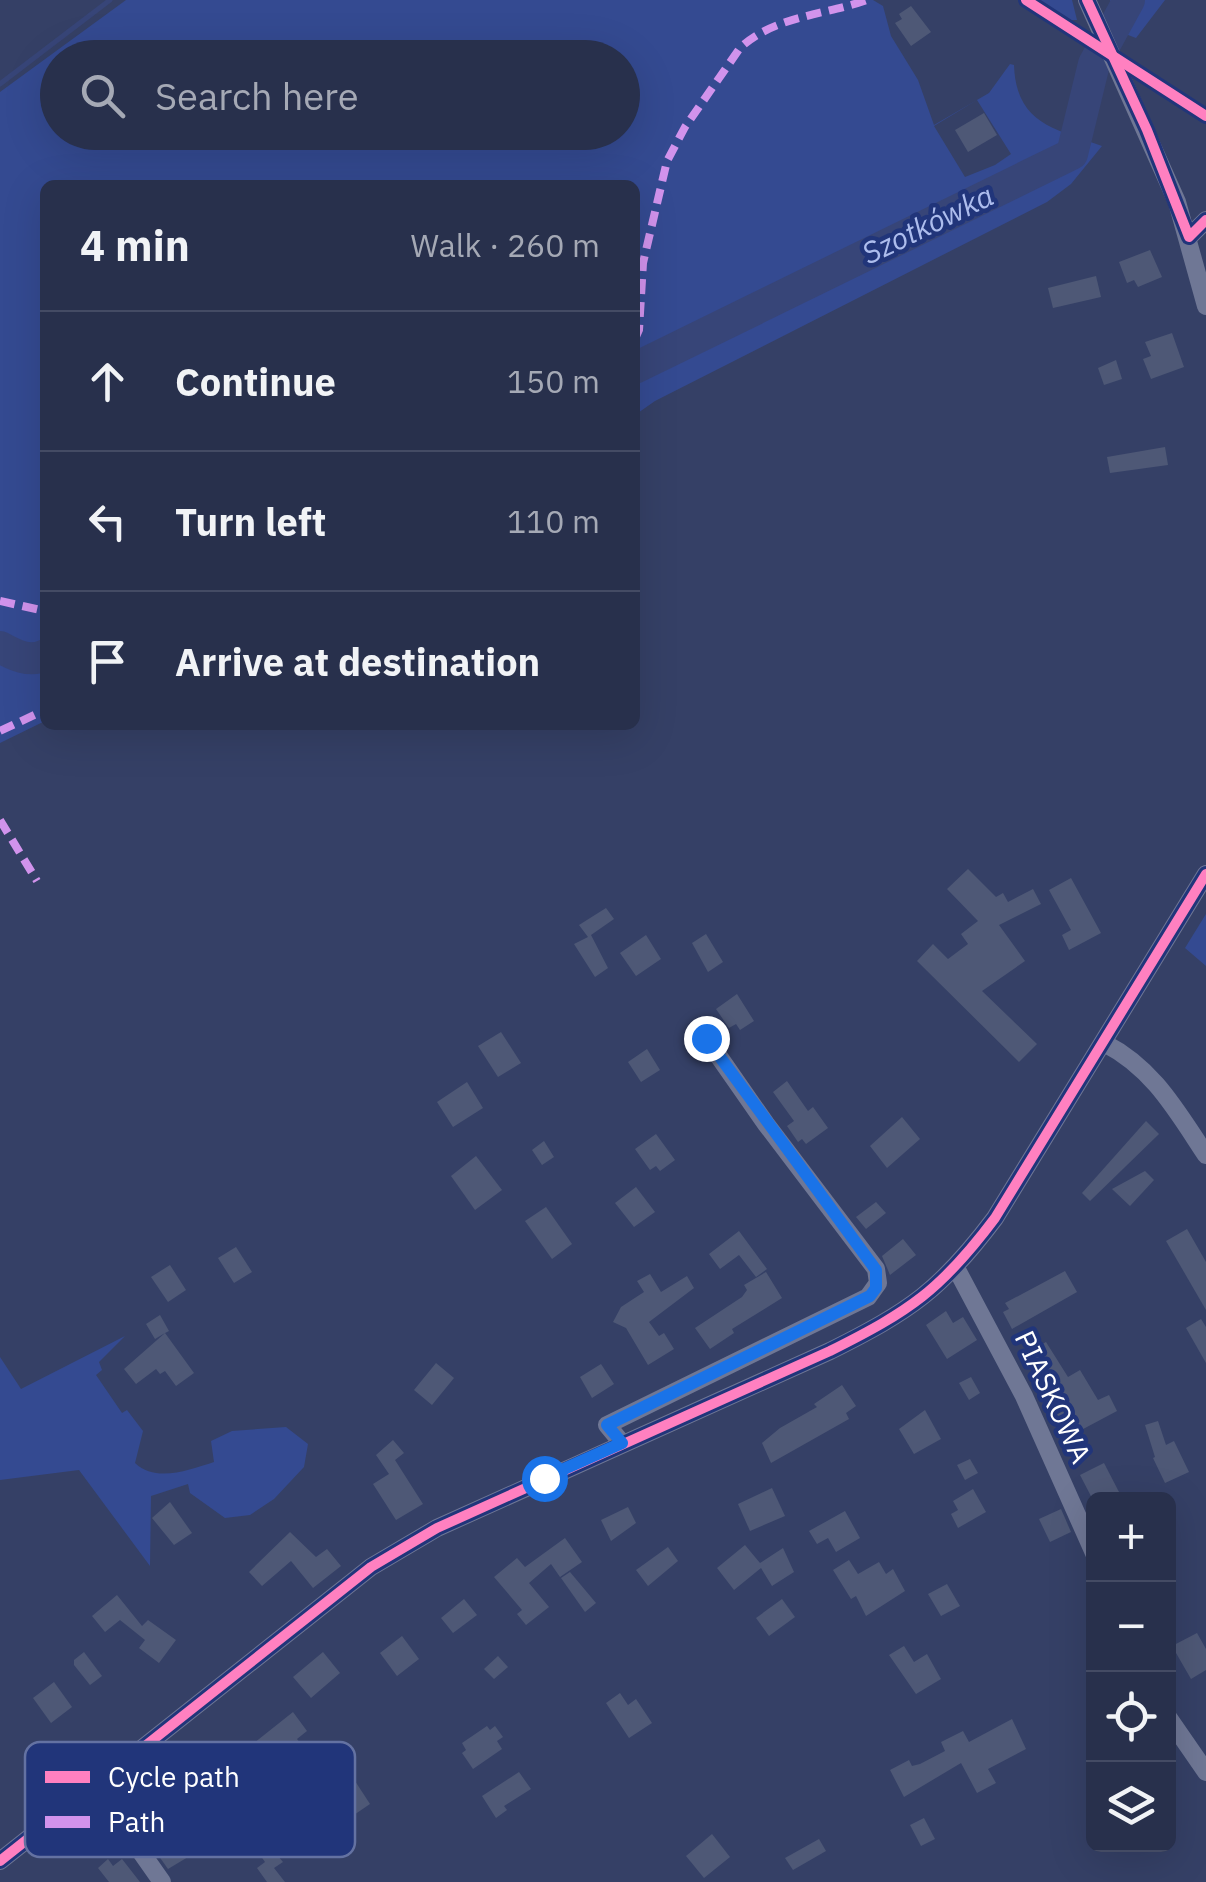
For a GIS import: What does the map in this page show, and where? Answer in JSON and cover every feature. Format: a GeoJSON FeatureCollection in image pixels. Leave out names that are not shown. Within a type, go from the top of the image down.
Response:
{"type":"FeatureCollection","features":[{"type":"Feature","properties":{"kind":"street"},"geometry":{"type":"LineString","coordinates":[[1090,6],[1155,148],[1189,237],[1206,306]]}},
{"type":"Feature","properties":{"kind":"street"},"geometry":{"type":"LineString","coordinates":[[1189,237],[1206,220]]}},
{"type":"Feature","properties":{"kind":"street"},"geometry":{"type":"LineString","coordinates":[[149,1742],[372,1567],[437,1528],[830,1351],[894,1319],[932,1292],[956,1268],[999,1211],[1206,874]]}},
{"type":"Feature","properties":{"kind":"street"},"geometry":{"type":"LineString","coordinates":[[622,1443],[607,1425],[870,1296],[878,1283],[876,1270],[706,1038]]}},
{"type":"Feature","properties":{"kind":"street"},"geometry":{"type":"LineString","coordinates":[[1104,1042],[1149,1072],[1206,1154]]}},
{"type":"Feature","properties":{"kind":"street","name":"PIASKOWA"},"geometry":{"type":"LineString","coordinates":[[956,1268],[1024,1396],[1086,1535]]}},
{"type":"Feature","properties":{"kind":"street"},"geometry":{"type":"LineString","coordinates":[[1176,1729],[1206,1772]]}},
{"type":"Feature","properties":{"kind":"street"},"geometry":{"type":"LineString","coordinates":[[0,1861],[25,1841]]}},
{"type":"Feature","properties":{"kind":"street"},"geometry":{"type":"LineString","coordinates":[[144,1857],[162,1882]]}},
{"type":"Feature","properties":{"kind":"shaded area"},"geometry":{"type":"Polygon","coordinates":[[[126,0],[873,0],[883,6],[891,36],[918,80],[934,125],[989,93],[1010,64],[1014,65],[1016,85],[1030,112],[1054,128],[1102,146],[1071,184],[1047,202],[640,412],[640,180],[40,180],[40,723],[0,743],[0,92],[40,63],[40,150],[640,150],[640,40],[71,40],[126,0]],[[977,100],[934,126],[965,177],[1011,154],[977,100]]]}},
{"type":"Feature","properties":{"kind":"shaded area"},"geometry":{"type":"Polygon","coordinates":[[[1040,0],[1072,0],[1077,20],[1071,20],[1040,0]]]}},
{"type":"Feature","properties":{"kind":"shaded area"},"geometry":{"type":"Polygon","coordinates":[[[1110,0],[1165,0],[1136,38],[1128,35],[1110,0]]]}},
{"type":"Feature","properties":{"kind":"shaded area"},"geometry":{"type":"Polygon","coordinates":[[[1206,914],[1206,966],[1185,948],[1206,914]]]}},
{"type":"Feature","properties":{"kind":"shaded area"},"geometry":{"type":"Polygon","coordinates":[[[125,1336],[99,1362],[102,1370],[96,1375],[122,1413],[127,1410],[143,1431],[135,1463],[143,1469],[163,1474],[214,1462],[211,1441],[232,1431],[286,1427],[308,1444],[304,1467],[274,1499],[250,1515],[225,1518],[190,1493],[188,1484],[151,1496],[150,1566],[79,1470],[0,1480],[0,1357],[21,1389],[125,1336]]]}},
{"type":"Feature","properties":{"kind":"building"},"geometry":{"type":"Polygon","coordinates":[[[911,6],[931,32],[911,46],[895,23],[902,19],[899,14],[911,6]]]}},
{"type":"Feature","properties":{"kind":"building"},"geometry":{"type":"Polygon","coordinates":[[[984,113],[997,135],[968,152],[955,130],[984,113]]]}},
{"type":"Feature","properties":{"kind":"building"},"geometry":{"type":"Polygon","coordinates":[[[1150,250],[1162,277],[1138,287],[1134,280],[1127,283],[1119,262],[1150,250]]]}},
{"type":"Feature","properties":{"kind":"building"},"geometry":{"type":"Polygon","coordinates":[[[1096,276],[1101,297],[1053,308],[1048,288],[1096,276]]]}},
{"type":"Feature","properties":{"kind":"building"},"geometry":{"type":"Polygon","coordinates":[[[1172,333],[1184,367],[1151,379],[1143,359],[1151,356],[1145,342],[1172,333]]]}},
{"type":"Feature","properties":{"kind":"building"},"geometry":{"type":"Polygon","coordinates":[[[1116,360],[1122,379],[1104,385],[1098,368],[1116,360]]]}},
{"type":"Feature","properties":{"kind":"building"},"geometry":{"type":"Polygon","coordinates":[[[1165,447],[1168,465],[1110,473],[1107,457],[1165,447]]]}},
{"type":"Feature","properties":{"kind":"building"},"geometry":{"type":"Polygon","coordinates":[[[968,869],[996,897],[1003,893],[1008,902],[1033,889],[1041,904],[999,925],[1025,961],[982,991],[1037,1044],[1019,1062],[917,961],[933,944],[948,959],[968,944],[961,934],[978,921],[947,889],[968,869]]]}},
{"type":"Feature","properties":{"kind":"building"},"geometry":{"type":"Polygon","coordinates":[[[1071,878],[1101,933],[1069,950],[1062,935],[1071,930],[1049,890],[1071,878]]]}},
{"type":"Feature","properties":{"kind":"building"},"geometry":{"type":"Polygon","coordinates":[[[606,908],[614,919],[591,935],[608,968],[595,977],[574,944],[588,937],[579,925],[606,908]]]}},
{"type":"Feature","properties":{"kind":"building"},"geometry":{"type":"Polygon","coordinates":[[[706,934],[723,962],[708,972],[692,943],[706,934]]]}},
{"type":"Feature","properties":{"kind":"building"},"geometry":{"type":"Polygon","coordinates":[[[646,935],[661,959],[636,976],[620,953],[646,935]]]}},
{"type":"Feature","properties":{"kind":"building"},"geometry":{"type":"Polygon","coordinates":[[[737,994],[754,1021],[740,1030],[736,1024],[729,1028],[716,1009],[737,994]]]}},
{"type":"Feature","properties":{"kind":"building"},"geometry":{"type":"Polygon","coordinates":[[[501,1032],[521,1063],[498,1077],[478,1046],[501,1032]]]}},
{"type":"Feature","properties":{"kind":"building"},"geometry":{"type":"Polygon","coordinates":[[[647,1049],[660,1070],[641,1082],[628,1062],[647,1049]]]}},
{"type":"Feature","properties":{"kind":"building"},"geometry":{"type":"Polygon","coordinates":[[[787,1081],[808,1111],[813,1107],[828,1128],[806,1144],[802,1139],[798,1142],[787,1126],[794,1121],[773,1092],[787,1081]]]}},
{"type":"Feature","properties":{"kind":"building"},"geometry":{"type":"Polygon","coordinates":[[[467,1082],[483,1108],[453,1127],[437,1102],[467,1082]]]}},
{"type":"Feature","properties":{"kind":"building"},"geometry":{"type":"Polygon","coordinates":[[[902,1117],[920,1139],[887,1168],[870,1146],[902,1117]]]}},
{"type":"Feature","properties":{"kind":"building"},"geometry":{"type":"Polygon","coordinates":[[[1146,1121],[1159,1134],[1090,1201],[1082,1193],[1146,1121]]]}},
{"type":"Feature","properties":{"kind":"building"},"geometry":{"type":"Polygon","coordinates":[[[656,1134],[675,1160],[660,1171],[656,1166],[650,1170],[635,1149],[656,1134]]]}},
{"type":"Feature","properties":{"kind":"building"},"geometry":{"type":"Polygon","coordinates":[[[544,1141],[554,1157],[542,1165],[532,1150],[544,1141]]]}},
{"type":"Feature","properties":{"kind":"building"},"geometry":{"type":"Polygon","coordinates":[[[476,1156],[502,1190],[475,1210],[451,1176],[476,1156]]]}},
{"type":"Feature","properties":{"kind":"building"},"geometry":{"type":"Polygon","coordinates":[[[1145,1171],[1154,1180],[1130,1206],[1112,1189],[1145,1171]]]}},
{"type":"Feature","properties":{"kind":"building"},"geometry":{"type":"Polygon","coordinates":[[[636,1187],[655,1212],[634,1227],[615,1203],[636,1187]]]}},
{"type":"Feature","properties":{"kind":"building"},"geometry":{"type":"Polygon","coordinates":[[[876,1202],[886,1213],[866,1229],[856,1217],[876,1202]]]}},
{"type":"Feature","properties":{"kind":"building"},"geometry":{"type":"Polygon","coordinates":[[[546,1207],[572,1244],[552,1259],[525,1221],[546,1207]]]}},
{"type":"Feature","properties":{"kind":"building"},"geometry":{"type":"Polygon","coordinates":[[[1187,1229],[1206,1262],[1206,1310],[1166,1241],[1187,1229]]]}},
{"type":"Feature","properties":{"kind":"building"},"geometry":{"type":"Polygon","coordinates":[[[739,1231],[767,1269],[756,1277],[739,1255],[720,1269],[709,1254],[739,1231]]]}},
{"type":"Feature","properties":{"kind":"building"},"geometry":{"type":"Polygon","coordinates":[[[903,1239],[916,1255],[890,1275],[882,1256],[903,1239]]]}},
{"type":"Feature","properties":{"kind":"building"},"geometry":{"type":"Polygon","coordinates":[[[236,1247],[252,1272],[234,1283],[218,1258],[236,1247]]]}},
{"type":"Feature","properties":{"kind":"building"},"geometry":{"type":"Polygon","coordinates":[[[170,1265],[186,1290],[168,1302],[151,1277],[170,1265]]]}},
{"type":"Feature","properties":{"kind":"building"},"geometry":{"type":"Polygon","coordinates":[[[1065,1271],[1077,1292],[1012,1329],[1003,1312],[1009,1309],[1005,1303],[1065,1271]]]}},
{"type":"Feature","properties":{"kind":"building"},"geometry":{"type":"Polygon","coordinates":[[[766,1272],[782,1298],[732,1329],[734,1333],[710,1349],[695,1328],[742,1297],[747,1290],[744,1285],[766,1272]]]}},
{"type":"Feature","properties":{"kind":"building"},"geometry":{"type":"Polygon","coordinates":[[[650,1274],[661,1292],[687,1276],[694,1288],[649,1322],[659,1336],[664,1333],[674,1349],[648,1365],[626,1328],[613,1322],[621,1307],[644,1292],[637,1281],[650,1274]]]}},
{"type":"Feature","properties":{"kind":"building"},"geometry":{"type":"Polygon","coordinates":[[[946,1311],[953,1323],[963,1317],[977,1340],[947,1359],[926,1325],[946,1311]]]}},
{"type":"Feature","properties":{"kind":"building"},"geometry":{"type":"Polygon","coordinates":[[[160,1315],[169,1331],[155,1339],[146,1324],[160,1315]]]}},
{"type":"Feature","properties":{"kind":"building"},"geometry":{"type":"Polygon","coordinates":[[[1201,1319],[1206,1327],[1206,1363],[1186,1328],[1201,1319]]]}},
{"type":"Feature","properties":{"kind":"building"},"geometry":{"type":"Polygon","coordinates":[[[165,1333],[194,1373],[176,1386],[165,1371],[160,1374],[156,1369],[136,1384],[124,1369],[165,1333]]]}},
{"type":"Feature","properties":{"kind":"building"},"geometry":{"type":"Polygon","coordinates":[[[1046,1342],[1068,1377],[1080,1370],[1098,1400],[1109,1395],[1117,1411],[1070,1436],[1056,1415],[1063,1411],[1050,1386],[1045,1389],[1026,1353],[1046,1342]]]}},
{"type":"Feature","properties":{"kind":"building"},"geometry":{"type":"Polygon","coordinates":[[[436,1363],[454,1378],[432,1405],[414,1390],[436,1363]]]}},
{"type":"Feature","properties":{"kind":"building"},"geometry":{"type":"Polygon","coordinates":[[[601,1364],[614,1384],[592,1398],[580,1377],[601,1364]]]}},
{"type":"Feature","properties":{"kind":"building"},"geometry":{"type":"Polygon","coordinates":[[[971,1377],[980,1393],[969,1400],[959,1383],[971,1377]]]}},
{"type":"Feature","properties":{"kind":"building"},"geometry":{"type":"Polygon","coordinates":[[[842,1385],[856,1406],[846,1413],[849,1419],[771,1463],[762,1443],[817,1407],[814,1404],[842,1385]]]}},
{"type":"Feature","properties":{"kind":"building"},"geometry":{"type":"Polygon","coordinates":[[[925,1410],[941,1439],[914,1454],[899,1429],[925,1410]]]}},
{"type":"Feature","properties":{"kind":"building"},"geometry":{"type":"Polygon","coordinates":[[[1158,1421],[1166,1445],[1174,1441],[1189,1472],[1165,1483],[1153,1458],[1145,1425],[1158,1421]]]}},
{"type":"Feature","properties":{"kind":"building"},"geometry":{"type":"Polygon","coordinates":[[[393,1440],[404,1453],[395,1460],[423,1504],[396,1520],[373,1484],[389,1474],[376,1455],[393,1440]]]}},
{"type":"Feature","properties":{"kind":"building"},"geometry":{"type":"Polygon","coordinates":[[[970,1459],[978,1473],[965,1480],[957,1465],[970,1459]]]}},
{"type":"Feature","properties":{"kind":"building"},"geometry":{"type":"Polygon","coordinates":[[[1104,1463],[1119,1492],[1089,1492],[1080,1475],[1104,1463]]]}},
{"type":"Feature","properties":{"kind":"building"},"geometry":{"type":"Polygon","coordinates":[[[772,1488],[785,1516],[750,1531],[738,1504],[772,1488]]]}},
{"type":"Feature","properties":{"kind":"building"},"geometry":{"type":"Polygon","coordinates":[[[973,1489],[986,1512],[958,1528],[951,1514],[958,1510],[953,1501],[973,1489]]]}},
{"type":"Feature","properties":{"kind":"building"},"geometry":{"type":"Polygon","coordinates":[[[170,1502],[192,1533],[174,1545],[152,1518],[170,1502]]]}},
{"type":"Feature","properties":{"kind":"building"},"geometry":{"type":"Polygon","coordinates":[[[628,1507],[636,1523],[611,1541],[601,1520],[628,1507]]]}},
{"type":"Feature","properties":{"kind":"building"},"geometry":{"type":"Polygon","coordinates":[[[1061,1509],[1071,1532],[1050,1542],[1039,1519],[1061,1509]]]}},
{"type":"Feature","properties":{"kind":"building"},"geometry":{"type":"Polygon","coordinates":[[[845,1511],[860,1538],[836,1552],[828,1538],[817,1544],[809,1531],[845,1511]]]}},
{"type":"Feature","properties":{"kind":"building"},"geometry":{"type":"Polygon","coordinates":[[[290,1532],[316,1557],[327,1549],[341,1566],[313,1588],[291,1561],[262,1586],[249,1572],[290,1532]]]}},
{"type":"Feature","properties":{"kind":"building"},"geometry":{"type":"Polygon","coordinates":[[[565,1538],[582,1562],[560,1577],[551,1564],[529,1583],[549,1607],[526,1625],[517,1614],[522,1610],[494,1577],[517,1558],[525,1567],[565,1538]]]}},
{"type":"Feature","properties":{"kind":"building"},"geometry":{"type":"Polygon","coordinates":[[[745,1545],[760,1563],[783,1548],[794,1572],[772,1586],[761,1568],[734,1590],[717,1568],[745,1545]]]}},
{"type":"Feature","properties":{"kind":"building"},"geometry":{"type":"Polygon","coordinates":[[[668,1547],[678,1561],[648,1586],[636,1570],[668,1547]]]}},
{"type":"Feature","properties":{"kind":"building"},"geometry":{"type":"Polygon","coordinates":[[[849,1560],[858,1574],[879,1562],[886,1574],[893,1569],[905,1591],[866,1616],[856,1596],[851,1599],[833,1570],[849,1560]]]}},
{"type":"Feature","properties":{"kind":"building"},"geometry":{"type":"Polygon","coordinates":[[[570,1572],[596,1603],[585,1612],[561,1578],[570,1572]]]}},
{"type":"Feature","properties":{"kind":"building"},"geometry":{"type":"Polygon","coordinates":[[[947,1584],[960,1606],[941,1616],[928,1594],[947,1584]]]}},
{"type":"Feature","properties":{"kind":"building"},"geometry":{"type":"Polygon","coordinates":[[[117,1595],[142,1626],[148,1620],[176,1640],[159,1663],[139,1648],[145,1640],[120,1620],[105,1632],[92,1616],[117,1595]]]}},
{"type":"Feature","properties":{"kind":"building"},"geometry":{"type":"Polygon","coordinates":[[[464,1599],[477,1615],[453,1633],[441,1618],[464,1599]]]}},
{"type":"Feature","properties":{"kind":"building"},"geometry":{"type":"Polygon","coordinates":[[[782,1599],[795,1617],[769,1636],[756,1618],[782,1599]]]}},
{"type":"Feature","properties":{"kind":"building"},"geometry":{"type":"Polygon","coordinates":[[[1197,1633],[1206,1649],[1206,1670],[1191,1679],[1176,1653],[1176,1644],[1197,1633]]]}},
{"type":"Feature","properties":{"kind":"building"},"geometry":{"type":"Polygon","coordinates":[[[402,1636],[419,1659],[397,1676],[380,1653],[402,1636]]]}},
{"type":"Feature","properties":{"kind":"building"},"geometry":{"type":"Polygon","coordinates":[[[904,1646],[914,1662],[927,1654],[941,1679],[916,1694],[889,1655],[904,1646]]]}},
{"type":"Feature","properties":{"kind":"building"},"geometry":{"type":"Polygon","coordinates":[[[84,1652],[102,1676],[90,1685],[74,1665],[74,1660],[84,1652]]]}},
{"type":"Feature","properties":{"kind":"building"},"geometry":{"type":"Polygon","coordinates":[[[323,1652],[340,1673],[311,1698],[293,1677],[323,1652]]]}},
{"type":"Feature","properties":{"kind":"building"},"geometry":{"type":"Polygon","coordinates":[[[498,1656],[508,1667],[494,1679],[484,1669],[498,1656]]]}},
{"type":"Feature","properties":{"kind":"building"},"geometry":{"type":"Polygon","coordinates":[[[54,1682],[72,1707],[51,1723],[33,1698],[54,1682]]]}},
{"type":"Feature","properties":{"kind":"building"},"geometry":{"type":"Polygon","coordinates":[[[620,1693],[628,1705],[636,1699],[652,1723],[629,1738],[606,1703],[620,1693]]]}},
{"type":"Feature","properties":{"kind":"building"},"geometry":{"type":"Polygon","coordinates":[[[293,1712],[307,1731],[297,1739],[299,1742],[255,1742],[293,1712]]]}},
{"type":"Feature","properties":{"kind":"building"},"geometry":{"type":"Polygon","coordinates":[[[1012,1719],[1026,1749],[988,1769],[996,1783],[977,1793],[961,1763],[904,1797],[890,1770],[909,1760],[912,1766],[920,1764],[945,1751],[941,1742],[963,1731],[969,1742],[1012,1719]]]}},
{"type":"Feature","properties":{"kind":"building"},"geometry":{"type":"Polygon","coordinates":[[[487,1726],[490,1730],[495,1726],[503,1737],[497,1741],[502,1749],[473,1769],[462,1753],[466,1750],[462,1743],[487,1726]]]}},
{"type":"Feature","properties":{"kind":"building"},"geometry":{"type":"Polygon","coordinates":[[[519,1772],[531,1789],[504,1806],[507,1810],[496,1818],[482,1796],[519,1772]]]}},
{"type":"Feature","properties":{"kind":"building"},"geometry":{"type":"Polygon","coordinates":[[[355,1781],[370,1804],[355,1814],[355,1781]]]}},
{"type":"Feature","properties":{"kind":"building"},"geometry":{"type":"Polygon","coordinates":[[[924,1818],[935,1839],[921,1846],[910,1825],[924,1818]]]}},
{"type":"Feature","properties":{"kind":"building"},"geometry":{"type":"Polygon","coordinates":[[[712,1834],[730,1857],[704,1878],[686,1856],[712,1834]]]}},
{"type":"Feature","properties":{"kind":"building"},"geometry":{"type":"Polygon","coordinates":[[[819,1839],[826,1851],[793,1870],[785,1858],[819,1839]]]}},
{"type":"Feature","properties":{"kind":"building"},"geometry":{"type":"Polygon","coordinates":[[[160,1857],[188,1857],[168,1869],[160,1857]]]}},
{"type":"Feature","properties":{"kind":"building"},"geometry":{"type":"Polygon","coordinates":[[[262,1857],[279,1857],[283,1862],[274,1868],[285,1882],[267,1882],[257,1868],[265,1862],[262,1857]]]}},
{"type":"Feature","properties":{"kind":"building"},"geometry":{"type":"Polygon","coordinates":[[[108,1859],[113,1866],[122,1859],[140,1882],[109,1882],[98,1868],[108,1859]]]}},
{"type":"Feature","properties":{"kind":"waterway"},"geometry":{"type":"LineString","coordinates":[[58,40],[110,0]]}},
{"type":"Feature","properties":{"kind":"waterway","name":"Szotkówka"},"geometry":{"type":"LineString","coordinates":[[640,366],[1072,154],[1094,64],[1129,0]]}},
{"type":"Feature","properties":{"kind":"waterway"},"geometry":{"type":"LineString","coordinates":[[0,84],[40,53]]}},
{"type":"Feature","properties":{"kind":"waterway","name":"Szotkówka"},"geometry":{"type":"LineString","coordinates":[[0,647],[28,658],[40,657]]}},
{"type":"Feature","properties":{"kind":"marked path"},"geometry":{"type":"LineString","coordinates":[[640,313],[643,263],[667,161],[685,127],[740,48],[768,29],[867,0]]}},
{"type":"Feature","properties":{"kind":"marked path"},"geometry":{"type":"LineString","coordinates":[[0,601],[40,610]]}},
{"type":"Feature","properties":{"kind":"marked path"},"geometry":{"type":"LineString","coordinates":[[0,731],[40,712]]}},
{"type":"Feature","properties":{"kind":"marked path"},"geometry":{"type":"LineString","coordinates":[[0,820],[37,881]]}},
{"type":"Feature","properties":{"kind":"cycle path"},"geometry":{"type":"LineString","coordinates":[[1026,0],[1206,116]]}},
{"type":"Feature","properties":{"kind":"cycle path"},"geometry":{"type":"LineString","coordinates":[[1087,0],[1147,130],[1189,237],[1206,220]]}},
{"type":"Feature","properties":{"kind":"cycle path"},"geometry":{"type":"LineString","coordinates":[[150,1742],[371,1567],[437,1528],[830,1351],[922,1296],[958,1264],[995,1218],[1206,874]]}},
{"type":"Feature","properties":{"kind":"cycle path"},"geometry":{"type":"LineString","coordinates":[[0,1861],[25,1841]]}},
{"type":"Feature","properties":{"kind":"route"},"geometry":{"type":"LineString","coordinates":[[544,1478],[622,1443],[607,1425],[870,1296],[878,1283],[876,1270],[706,1038]]}}]}
